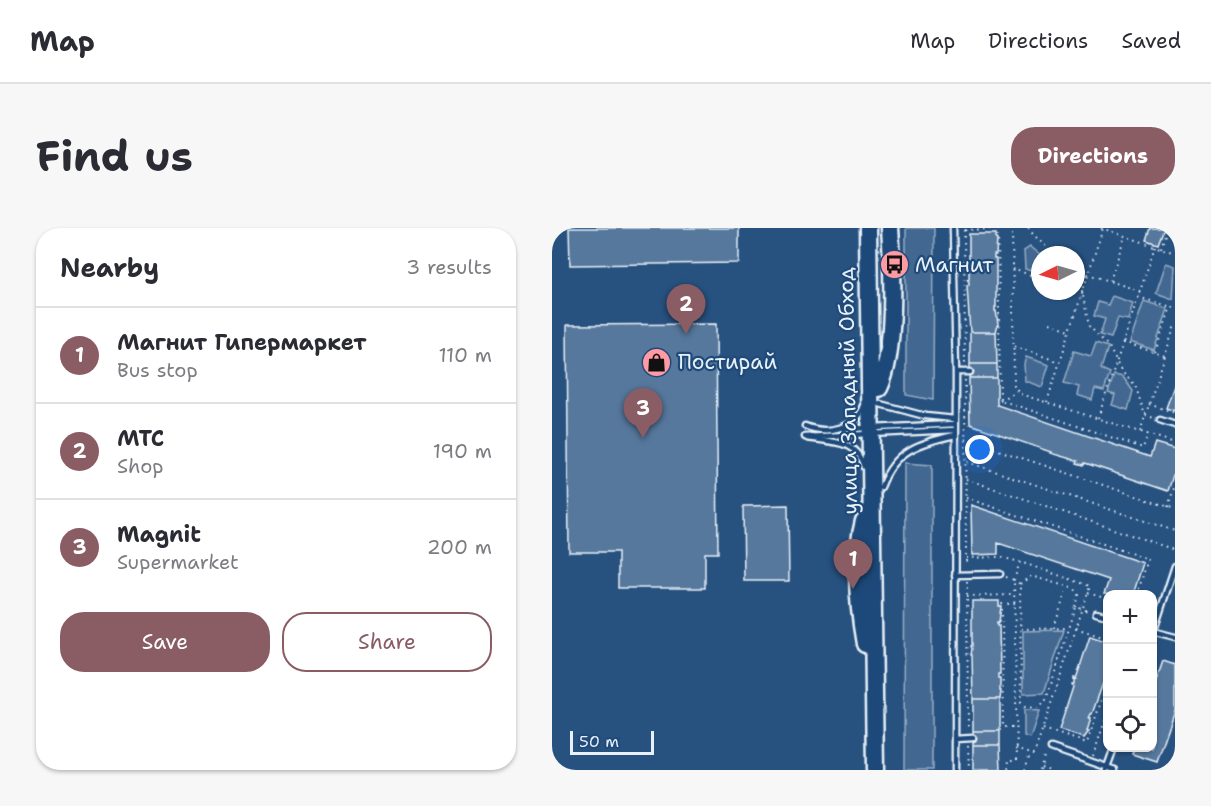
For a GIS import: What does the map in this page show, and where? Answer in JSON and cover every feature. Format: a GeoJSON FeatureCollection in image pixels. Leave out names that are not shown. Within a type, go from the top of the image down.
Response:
{"type":"FeatureCollection","features":[{"type":"Feature","properties":{"kind":"highway","name":"улица Западный Обход"},"geometry":{"type":"LineString","coordinates":[[868,228],[869,340],[881,487],[883,770]]}},
{"type":"Feature","properties":{"kind":"highway","name":"улица Западный Обход"},"geometry":{"type":"LineString","coordinates":[[875,770],[872,504],[875,431],[880,396],[879,228]]}},
{"type":"Feature","properties":{"kind":"highway"},"geometry":{"type":"LineString","coordinates":[[880,396],[889,350],[890,228]]}},
{"type":"Feature","properties":{"kind":"lane"},"geometry":{"type":"LineString","coordinates":[[953,228],[956,372],[955,770]]}},
{"type":"Feature","properties":{"kind":"lane"},"geometry":{"type":"LineString","coordinates":[[833,429],[850,424],[860,415],[863,407],[869,340]]}},
{"type":"Feature","properties":{"kind":"lane"},"geometry":{"type":"LineString","coordinates":[[956,372],[967,372]]}},
{"type":"Feature","properties":{"kind":"lane"},"geometry":{"type":"LineString","coordinates":[[880,396],[925,416],[955,421]]}},
{"type":"Feature","properties":{"kind":"lane"},"geometry":{"type":"LineString","coordinates":[[1160,420],[1175,425]]}},
{"type":"Feature","properties":{"kind":"lane"},"geometry":{"type":"LineString","coordinates":[[872,504],[862,461],[855,451],[840,443],[805,437],[955,421]]}},
{"type":"Feature","properties":{"kind":"lane"},"geometry":{"type":"LineString","coordinates":[[805,426],[815,429],[955,433]]}},
{"type":"Feature","properties":{"kind":"lane"},"geometry":{"type":"LineString","coordinates":[[881,487],[887,470],[904,453],[918,444],[955,433]]}},
{"type":"Feature","properties":{"kind":"lane"},"geometry":{"type":"LineString","coordinates":[[1157,621],[1175,566]]}},
{"type":"Feature","properties":{"kind":"lane"},"geometry":{"type":"LineString","coordinates":[[955,575],[1000,574]]}},
{"type":"Feature","properties":{"kind":"lane"},"geometry":{"type":"LineString","coordinates":[[1096,613],[1103,615]]}},
{"type":"Feature","properties":{"kind":"lane"},"geometry":{"type":"LineString","coordinates":[[1157,634],[1175,637]]}},
{"type":"Feature","properties":{"kind":"lane"},"geometry":{"type":"LineString","coordinates":[[955,739],[970,738]]}},
{"type":"Feature","properties":{"kind":"lane"},"geometry":{"type":"LineString","coordinates":[[1049,748],[1115,770]]}},
{"type":"Feature","properties":{"kind":"lane"},"geometry":{"type":"LineString","coordinates":[[1106,768],[1112,752]]}},
{"type":"Feature","properties":{"kind":"path"},"geometry":{"type":"LineString","coordinates":[[969,770],[964,230],[1012,228],[1014,385],[1020,394],[1175,443]]}},
{"type":"Feature","properties":{"kind":"path"},"geometry":{"type":"LineString","coordinates":[[1028,228],[1046,246]]}},
{"type":"Feature","properties":{"kind":"path"},"geometry":{"type":"LineString","coordinates":[[1085,282],[1102,228],[1175,253]]}},
{"type":"Feature","properties":{"kind":"path"},"geometry":{"type":"LineString","coordinates":[[1161,248],[1167,228]]}},
{"type":"Feature","properties":{"kind":"path"},"geometry":{"type":"LineString","coordinates":[[998,229],[1000,400]]}},
{"type":"Feature","properties":{"kind":"path"},"geometry":{"type":"LineString","coordinates":[[1110,281],[1125,236]]}},
{"type":"Feature","properties":{"kind":"path"},"geometry":{"type":"LineString","coordinates":[[1098,418],[1155,246]]}},
{"type":"Feature","properties":{"kind":"path"},"geometry":{"type":"LineString","coordinates":[[1012,269],[1031,275]]}},
{"type":"Feature","properties":{"kind":"path"},"geometry":{"type":"LineString","coordinates":[[1085,273],[1140,291]]}},
{"type":"Feature","properties":{"kind":"path"},"geometry":{"type":"LineString","coordinates":[[1138,297],[1175,308]]}},
{"type":"Feature","properties":{"kind":"path"},"geometry":{"type":"LineString","coordinates":[[1047,402],[1079,300]]}},
{"type":"Feature","properties":{"kind":"path"},"geometry":{"type":"LineString","coordinates":[[1084,300],[1089,326],[1109,347],[1121,371],[1135,385],[1145,415]]}},
{"type":"Feature","properties":{"kind":"path"},"geometry":{"type":"LineString","coordinates":[[1155,352],[1171,307]]}},
{"type":"Feature","properties":{"kind":"path"},"geometry":{"type":"LineString","coordinates":[[1050,323],[1070,330]]}},
{"type":"Feature","properties":{"kind":"path"},"geometry":{"type":"LineString","coordinates":[[1140,432],[1175,325]]}},
{"type":"Feature","properties":{"kind":"path"},"geometry":{"type":"LineString","coordinates":[[1123,342],[1165,356]]}},
{"type":"Feature","properties":{"kind":"path"},"geometry":{"type":"LineString","coordinates":[[1014,346],[1060,362]]}},
{"type":"Feature","properties":{"kind":"path"},"geometry":{"type":"LineString","coordinates":[[1000,400],[1017,390]]}},
{"type":"Feature","properties":{"kind":"path"},"geometry":{"type":"LineString","coordinates":[[1000,400],[1143,448],[1148,434]]}},
{"type":"Feature","properties":{"kind":"path"},"geometry":{"type":"LineString","coordinates":[[1149,404],[1175,413]]}},
{"type":"Feature","properties":{"kind":"path"},"geometry":{"type":"LineString","coordinates":[[1145,415],[1160,420]]}},
{"type":"Feature","properties":{"kind":"path"},"geometry":{"type":"LineString","coordinates":[[965,439],[1175,509]]}},
{"type":"Feature","properties":{"kind":"path"},"geometry":{"type":"LineString","coordinates":[[966,462],[1175,531]]}},
{"type":"Feature","properties":{"kind":"path"},"geometry":{"type":"LineString","coordinates":[[966,479],[1175,550]]}},
{"type":"Feature","properties":{"kind":"path"},"geometry":{"type":"LineString","coordinates":[[1168,507],[1175,485]]}},
{"type":"Feature","properties":{"kind":"path"},"geometry":{"type":"LineString","coordinates":[[966,498],[1148,560],[1138,590]]}},
{"type":"Feature","properties":{"kind":"path"},"geometry":{"type":"LineString","coordinates":[[966,558],[1000,557],[1090,586],[1034,754],[1016,748]]}},
{"type":"Feature","properties":{"kind":"path"},"geometry":{"type":"LineString","coordinates":[[1008,770],[1009,760],[1017,760],[1014,580],[1020,562]]}},
{"type":"Feature","properties":{"kind":"path"},"geometry":{"type":"LineString","coordinates":[[1000,574],[1020,584]]}},
{"type":"Feature","properties":{"kind":"path"},"geometry":{"type":"LineString","coordinates":[[1030,576],[1077,591],[1079,598],[1046,700],[1040,706],[1030,708],[1021,703],[1020,584],[1030,576]]}},
{"type":"Feature","properties":{"kind":"path"},"geometry":{"type":"LineString","coordinates":[[1054,628],[1067,587]]}},
{"type":"Feature","properties":{"kind":"path"},"geometry":{"type":"LineString","coordinates":[[1088,593],[1103,598]]}},
{"type":"Feature","properties":{"kind":"path"},"geometry":{"type":"LineString","coordinates":[[967,596],[1015,595]]}},
{"type":"Feature","properties":{"kind":"path"},"geometry":{"type":"LineString","coordinates":[[1015,604],[1002,604],[1002,615],[1003,727],[1016,727]]}},
{"type":"Feature","properties":{"kind":"path"},"geometry":{"type":"LineString","coordinates":[[1076,607],[1096,613]]}},
{"type":"Feature","properties":{"kind":"path"},"geometry":{"type":"LineString","coordinates":[[1021,629],[1070,628]]}},
{"type":"Feature","properties":{"kind":"path"},"geometry":{"type":"LineString","coordinates":[[1076,628],[1103,638]]}},
{"type":"Feature","properties":{"kind":"path"},"geometry":{"type":"LineString","coordinates":[[1087,743],[1103,693]]}},
{"type":"Feature","properties":{"kind":"path"},"geometry":{"type":"LineString","coordinates":[[1091,762],[1103,725]]}},
{"type":"Feature","properties":{"kind":"path"},"geometry":{"type":"LineString","coordinates":[[1043,729],[1096,747]]}},
{"type":"Feature","properties":{"kind":"path"},"geometry":{"type":"LineString","coordinates":[[1049,748],[1040,768],[1050,770]]}},
{"type":"Feature","properties":{"kind":"path"},"geometry":{"type":"LineString","coordinates":[[1025,770],[1030,753]]}},
{"type":"Feature","properties":{"kind":"shaded area"},"geometry":{"type":"Polygon","coordinates":[[[906,228],[934,228],[933,400],[906,395],[906,228]]]}},
{"type":"Feature","properties":{"kind":"shaded area"},"geometry":{"type":"Polygon","coordinates":[[[1031,248],[1031,271],[1025,269],[1024,251],[1031,248]]]}},
{"type":"Feature","properties":{"kind":"shaded area"},"geometry":{"type":"Polygon","coordinates":[[[1166,263],[1175,266],[1173,299],[1156,293],[1166,263]]]}},
{"type":"Feature","properties":{"kind":"shaded area"},"geometry":{"type":"Polygon","coordinates":[[[1112,296],[1133,303],[1128,320],[1118,318],[1111,338],[1100,335],[1105,319],[1094,316],[1098,302],[1108,305],[1112,296]]]}},
{"type":"Feature","properties":{"kind":"shaded area"},"geometry":{"type":"Polygon","coordinates":[[[1144,301],[1168,309],[1154,350],[1130,342],[1144,301]]]}},
{"type":"Feature","properties":{"kind":"shaded area"},"geometry":{"type":"Polygon","coordinates":[[[1096,343],[1108,347],[1101,369],[1110,373],[1104,391],[1095,389],[1092,400],[1077,395],[1079,387],[1064,383],[1074,351],[1091,356],[1096,343]]]}},
{"type":"Feature","properties":{"kind":"shaded area"},"geometry":{"type":"Polygon","coordinates":[[[1026,357],[1049,365],[1042,387],[1025,381],[1026,357]]]}},
{"type":"Feature","properties":{"kind":"shaded area"},"geometry":{"type":"Polygon","coordinates":[[[1114,375],[1123,377],[1133,391],[1128,410],[1112,405],[1115,395],[1108,393],[1114,375]]]}},
{"type":"Feature","properties":{"kind":"shaded area"},"geometry":{"type":"Polygon","coordinates":[[[905,463],[932,465],[932,770],[904,770],[905,463]]]}},
{"type":"Feature","properties":{"kind":"shaded area"},"geometry":{"type":"Polygon","coordinates":[[[1064,630],[1044,693],[1023,694],[1023,631],[1064,630]]]}},
{"type":"Feature","properties":{"kind":"shaded area"},"geometry":{"type":"Polygon","coordinates":[[[1024,710],[1039,711],[1030,738],[1024,736],[1024,710]]]}},
{"type":"Feature","properties":{"kind":"building"},"geometry":{"type":"Polygon","coordinates":[[[569,228],[739,228],[739,263],[570,265],[569,228]]]}},
{"type":"Feature","properties":{"kind":"building"},"geometry":{"type":"Polygon","coordinates":[[[1150,228],[1164,228],[1158,244],[1146,240],[1150,228]]]}},
{"type":"Feature","properties":{"kind":"building"},"geometry":{"type":"Polygon","coordinates":[[[969,234],[996,234],[995,311],[998,324],[996,332],[970,332],[967,285],[969,285],[967,279],[969,279],[969,234]]]}},
{"type":"Feature","properties":{"kind":"building"},"geometry":{"type":"Polygon","coordinates":[[[716,324],[718,553],[705,553],[705,588],[618,588],[618,552],[569,552],[567,325],[716,324]]]}},
{"type":"Feature","properties":{"kind":"building"},"geometry":{"type":"Polygon","coordinates":[[[970,332],[996,332],[997,364],[970,364],[970,332]]]}},
{"type":"Feature","properties":{"kind":"building"},"geometry":{"type":"Polygon","coordinates":[[[970,364],[997,364],[997,378],[970,378],[970,364]]]}},
{"type":"Feature","properties":{"kind":"building"},"geometry":{"type":"Polygon","coordinates":[[[969,378],[997,378],[997,405],[1150,457],[1155,443],[1175,449],[1175,469],[1168,491],[1085,463],[1084,465],[1077,463],[1078,461],[970,424],[969,378]]]}},
{"type":"Feature","properties":{"kind":"building"},"geometry":{"type":"Polygon","coordinates":[[[1175,383],[1175,411],[1166,408],[1175,383]]]}},
{"type":"Feature","properties":{"kind":"building"},"geometry":{"type":"Polygon","coordinates":[[[788,505],[789,581],[744,581],[743,506],[788,505]]]}},
{"type":"Feature","properties":{"kind":"building"},"geometry":{"type":"Polygon","coordinates":[[[971,505],[1143,563],[1135,590],[1105,590],[1109,580],[998,543],[998,554],[972,555],[971,505]]]}},
{"type":"Feature","properties":{"kind":"building"},"geometry":{"type":"Polygon","coordinates":[[[972,601],[999,601],[999,606],[1001,606],[999,622],[997,622],[999,626],[1000,699],[973,699],[972,601]]]}},
{"type":"Feature","properties":{"kind":"building"},"geometry":{"type":"Polygon","coordinates":[[[1090,636],[1103,640],[1103,683],[1089,718],[1091,718],[1087,731],[1089,731],[1084,738],[1059,730],[1074,678],[1076,679],[1090,636]]]}},
{"type":"Feature","properties":{"kind":"building"},"geometry":{"type":"Polygon","coordinates":[[[1163,661],[1175,665],[1175,710],[1157,762],[1132,754],[1133,752],[1157,752],[1157,678],[1163,661]]]}},
{"type":"Feature","properties":{"kind":"building"},"geometry":{"type":"Polygon","coordinates":[[[973,699],[1000,699],[1000,731],[973,731],[973,699]]]}},
{"type":"Feature","properties":{"kind":"building"},"geometry":{"type":"Polygon","coordinates":[[[973,731],[1000,731],[1000,745],[973,745],[973,731]]]}},
{"type":"Feature","properties":{"kind":"building"},"geometry":{"type":"Polygon","coordinates":[[[973,745],[1000,745],[1001,770],[973,770],[973,745]]]}},
{"type":"Feature","properties":{"kind":"place","name":"Магнит"},"geometry":{"type":"Point","coordinates":[894,265]}},
{"type":"Feature","properties":{"kind":"place","name":"МТС"},"geometry":{"type":"Point","coordinates":[686,334]}},
{"type":"Feature","properties":{"kind":"place","name":"Постирай"},"geometry":{"type":"Point","coordinates":[657,362]}},
{"type":"Feature","properties":{"kind":"place","name":"Magnit"},"geometry":{"type":"Point","coordinates":[643,438]}},
{"type":"Feature","properties":{"kind":"place","name":"Магнит Гипермаркет"},"geometry":{"type":"Point","coordinates":[853,589]}}]}
